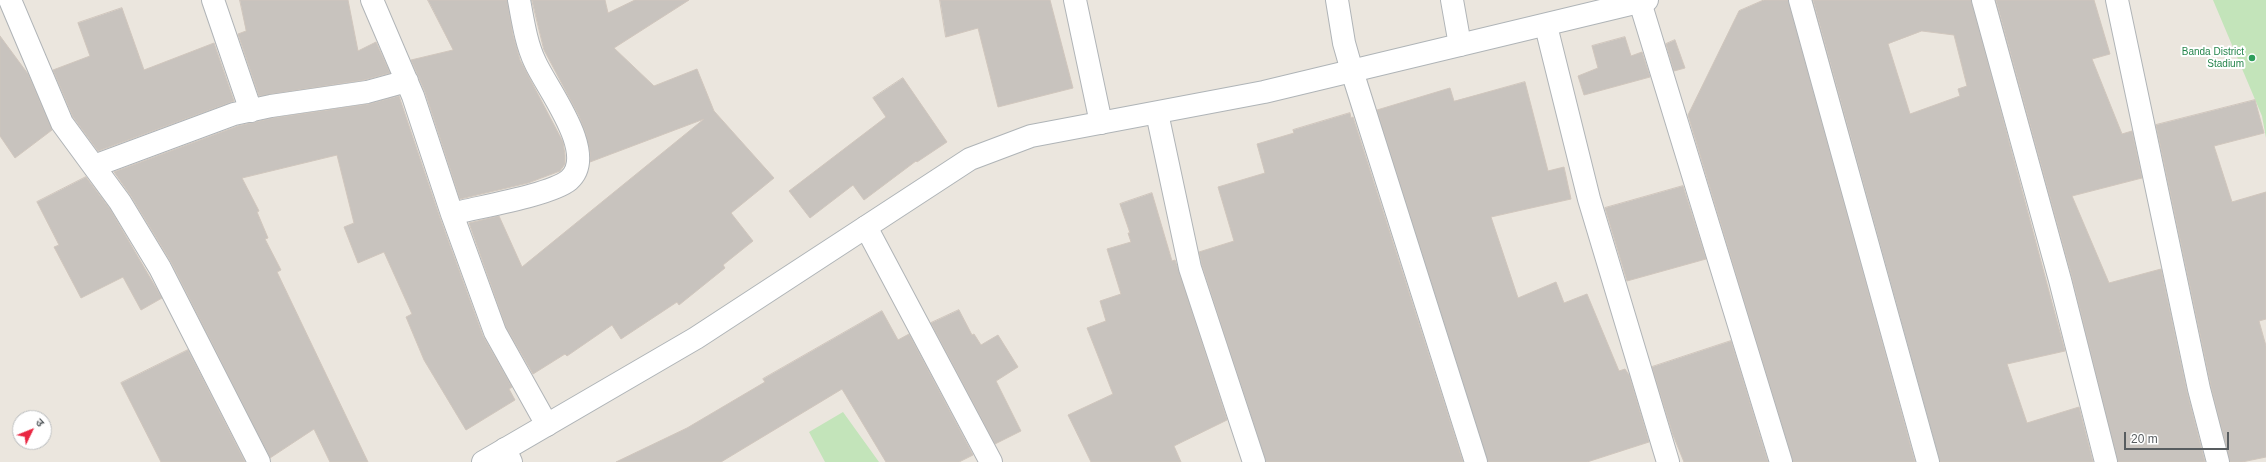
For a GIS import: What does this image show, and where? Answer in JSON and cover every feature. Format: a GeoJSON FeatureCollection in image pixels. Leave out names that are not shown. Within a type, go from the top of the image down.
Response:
{"type":"FeatureCollection","features":[{"type":"Feature","properties":{"kind":"street"},"geometry":{"type":"LineString","coordinates":[[10,0],[62,123],[120,202],[160,268],[260,462]]}},
{"type":"Feature","properties":{"kind":"street"},"geometry":{"type":"LineString","coordinates":[[213,0],[251,111]]}},
{"type":"Feature","properties":{"kind":"street"},"geometry":{"type":"LineString","coordinates":[[372,0],[407,81],[452,214],[495,332],[546,425]]}},
{"type":"Feature","properties":{"kind":"street"},"geometry":{"type":"LineString","coordinates":[[452,214],[548,190],[568,180],[578,168],[578,151],[571,128],[530,50],[519,0]]}},
{"type":"Feature","properties":{"kind":"street"},"geometry":{"type":"LineString","coordinates":[[1075,0],[1101,123]]}},
{"type":"Feature","properties":{"kind":"street"},"geometry":{"type":"LineString","coordinates":[[1337,0],[1344,44],[1352,71],[1476,462]]}},
{"type":"Feature","properties":{"kind":"street"},"geometry":{"type":"LineString","coordinates":[[1452,0],[1460,45]]}},
{"type":"Feature","properties":{"kind":"street"},"geometry":{"type":"LineString","coordinates":[[1800,0],[1928,462]]}},
{"type":"Feature","properties":{"kind":"street"},"geometry":{"type":"LineString","coordinates":[[1983,0],[2060,280],[2106,462]]}},
{"type":"Feature","properties":{"kind":"street"},"geometry":{"type":"LineString","coordinates":[[2117,0],[2199,389],[2218,462]]}},
{"type":"Feature","properties":{"kind":"street"},"geometry":{"type":"LineString","coordinates":[[484,462],[508,456],[546,425],[696,338],[970,159],[1031,136],[1264,92],[1546,26],[1644,1],[1781,462]]}},
{"type":"Feature","properties":{"kind":"street"},"geometry":{"type":"LineString","coordinates":[[1546,26],[1589,199],[1668,462]]}},
{"type":"Feature","properties":{"kind":"street"},"geometry":{"type":"LineString","coordinates":[[94,166],[234,114],[271,106],[367,92],[407,81]]}},
{"type":"Feature","properties":{"kind":"street"},"geometry":{"type":"LineString","coordinates":[[1157,113],[1190,268],[1254,462]]}},
{"type":"Feature","properties":{"kind":"street"},"geometry":{"type":"LineString","coordinates":[[866,227],[991,462]]}},
{"type":"Feature","properties":{"kind":"green space","name":"Banda District Stadium"},"geometry":{"type":"Polygon","coordinates":[[[2213,0],[2266,0],[2266,138],[2262,116],[2213,0]]]}},
{"type":"Feature","properties":{"kind":"green space"},"geometry":{"type":"Polygon","coordinates":[[[843,412],[879,462],[825,462],[809,432],[843,412]]]}},
{"type":"Feature","properties":{"kind":"building"},"geometry":{"type":"Polygon","coordinates":[[[240,0],[348,0],[358,51],[376,42],[390,73],[364,80],[259,96],[238,34],[246,31],[240,0]]]}},
{"type":"Feature","properties":{"kind":"building"},"geometry":{"type":"Polygon","coordinates":[[[428,0],[507,0],[513,35],[520,60],[563,142],[565,164],[560,171],[528,183],[460,199],[425,92],[411,60],[453,50],[428,0]]]}},
{"type":"Feature","properties":{"kind":"building"},"geometry":{"type":"Polygon","coordinates":[[[532,0],[605,0],[608,13],[635,0],[689,0],[614,48],[654,86],[697,69],[714,111],[774,178],[731,213],[753,241],[723,265],[725,268],[679,305],[677,302],[621,339],[612,325],[567,356],[565,354],[533,374],[506,327],[469,223],[499,216],[522,267],[704,119],[590,162],[590,152],[586,134],[579,116],[544,50],[532,0]]]}},
{"type":"Feature","properties":{"kind":"building"},"geometry":{"type":"Polygon","coordinates":[[[940,0],[1050,0],[1073,88],[998,107],[978,28],[946,37],[940,0]]]}},
{"type":"Feature","properties":{"kind":"building"},"geometry":{"type":"Polygon","coordinates":[[[1764,0],[1788,0],[1915,462],[1793,462],[1688,115],[1739,11],[1764,0]]]}},
{"type":"Feature","properties":{"kind":"building"},"geometry":{"type":"Polygon","coordinates":[[[1813,0],[1971,0],[2065,351],[2007,364],[2027,423],[2079,407],[2093,462],[1940,462],[1813,0]],[[1922,31],[1888,44],[1910,114],[1960,96],[1958,89],[1967,86],[1954,35],[1922,31]]]}},
{"type":"Feature","properties":{"kind":"building"},"geometry":{"type":"Polygon","coordinates":[[[1996,0],[2094,0],[2110,54],[2092,59],[2122,134],[2132,131],[2142,178],[2072,196],[2109,283],[2161,269],[2187,392],[2205,462],[2118,462],[2072,277],[1996,0]]]}},
{"type":"Feature","properties":{"kind":"building"},"geometry":{"type":"Polygon","coordinates":[[[122,8],[144,70],[214,43],[234,101],[98,151],[73,117],[53,70],[90,56],[78,23],[122,8]]]}},
{"type":"Feature","properties":{"kind":"building"},"geometry":{"type":"Polygon","coordinates":[[[0,36],[28,74],[52,130],[15,158],[0,136],[0,36]]]}},
{"type":"Feature","properties":{"kind":"building"},"geometry":{"type":"Polygon","coordinates":[[[1625,37],[1631,56],[1642,52],[1650,77],[1584,95],[1578,76],[1598,68],[1592,46],[1625,37]]]}},
{"type":"Feature","properties":{"kind":"building"},"geometry":{"type":"Polygon","coordinates":[[[1675,40],[1685,68],[1674,71],[1666,44],[1675,40]]]}},
{"type":"Feature","properties":{"kind":"building"},"geometry":{"type":"Polygon","coordinates":[[[903,78],[947,142],[917,162],[916,161],[864,200],[853,185],[810,218],[789,191],[886,117],[873,98],[903,78]]]}},
{"type":"Feature","properties":{"kind":"building"},"geometry":{"type":"Polygon","coordinates":[[[1525,82],[1548,171],[1564,167],[1571,199],[1491,217],[1518,298],[1556,282],[1564,303],[1587,294],[1619,371],[1625,369],[1629,375],[1649,442],[1587,462],[1488,462],[1377,110],[1450,88],[1454,101],[1525,82]]]}},
{"type":"Feature","properties":{"kind":"building"},"geometry":{"type":"Polygon","coordinates":[[[399,96],[440,218],[483,336],[512,387],[509,389],[515,400],[466,430],[424,360],[406,317],[412,314],[384,252],[358,263],[344,227],[354,223],[337,155],[242,178],[259,211],[257,212],[268,238],[265,239],[281,270],[277,272],[368,462],[330,462],[314,429],[270,458],[171,262],[131,196],[114,172],[238,126],[273,118],[369,104],[399,96]]]}},
{"type":"Feature","properties":{"kind":"building"},"geometry":{"type":"Polygon","coordinates":[[[2255,100],[2264,133],[2214,146],[2232,202],[2266,192],[2266,319],[2259,321],[2266,346],[2266,457],[2242,462],[2230,462],[2211,386],[2156,125],[2255,100]]]}},
{"type":"Feature","properties":{"kind":"building"},"geometry":{"type":"Polygon","coordinates":[[[1350,113],[1351,118],[1353,117],[1463,462],[1266,462],[1202,265],[1199,252],[1234,241],[1218,187],[1265,173],[1257,144],[1294,133],[1293,130],[1350,113]]]}},
{"type":"Feature","properties":{"kind":"building"},"geometry":{"type":"Polygon","coordinates":[[[86,177],[110,209],[162,298],[141,310],[123,277],[81,298],[54,247],[59,245],[37,202],[86,177]]]}},
{"type":"Feature","properties":{"kind":"building"},"geometry":{"type":"Polygon","coordinates":[[[1683,186],[1706,259],[1627,281],[1605,208],[1683,186]]]}},
{"type":"Feature","properties":{"kind":"building"},"geometry":{"type":"Polygon","coordinates":[[[1152,193],[1172,261],[1175,260],[1227,420],[1174,446],[1181,462],[1091,462],[1068,415],[1113,394],[1087,328],[1106,321],[1100,301],[1121,294],[1107,249],[1131,242],[1128,233],[1130,233],[1120,204],[1152,193]]]}},
{"type":"Feature","properties":{"kind":"building"},"geometry":{"type":"Polygon","coordinates":[[[959,310],[972,335],[974,334],[981,345],[998,335],[1018,367],[996,381],[1021,431],[995,444],[931,323],[959,310]]]}},
{"type":"Feature","properties":{"kind":"building"},"geometry":{"type":"Polygon","coordinates":[[[882,311],[898,340],[909,334],[973,455],[959,462],[886,462],[842,389],[721,462],[616,462],[687,428],[765,382],[763,379],[882,311]]]}},
{"type":"Feature","properties":{"kind":"building"},"geometry":{"type":"Polygon","coordinates":[[[1731,341],[1768,462],[1684,462],[1673,435],[1652,367],[1731,341]]]}},
{"type":"Feature","properties":{"kind":"building"},"geometry":{"type":"Polygon","coordinates":[[[188,350],[245,462],[161,462],[121,383],[188,350]]]}},
{"type":"Feature","properties":{"kind":"place","name":"Banda District Stadium"},"geometry":{"type":"Point","coordinates":[2252,58]}}]}
